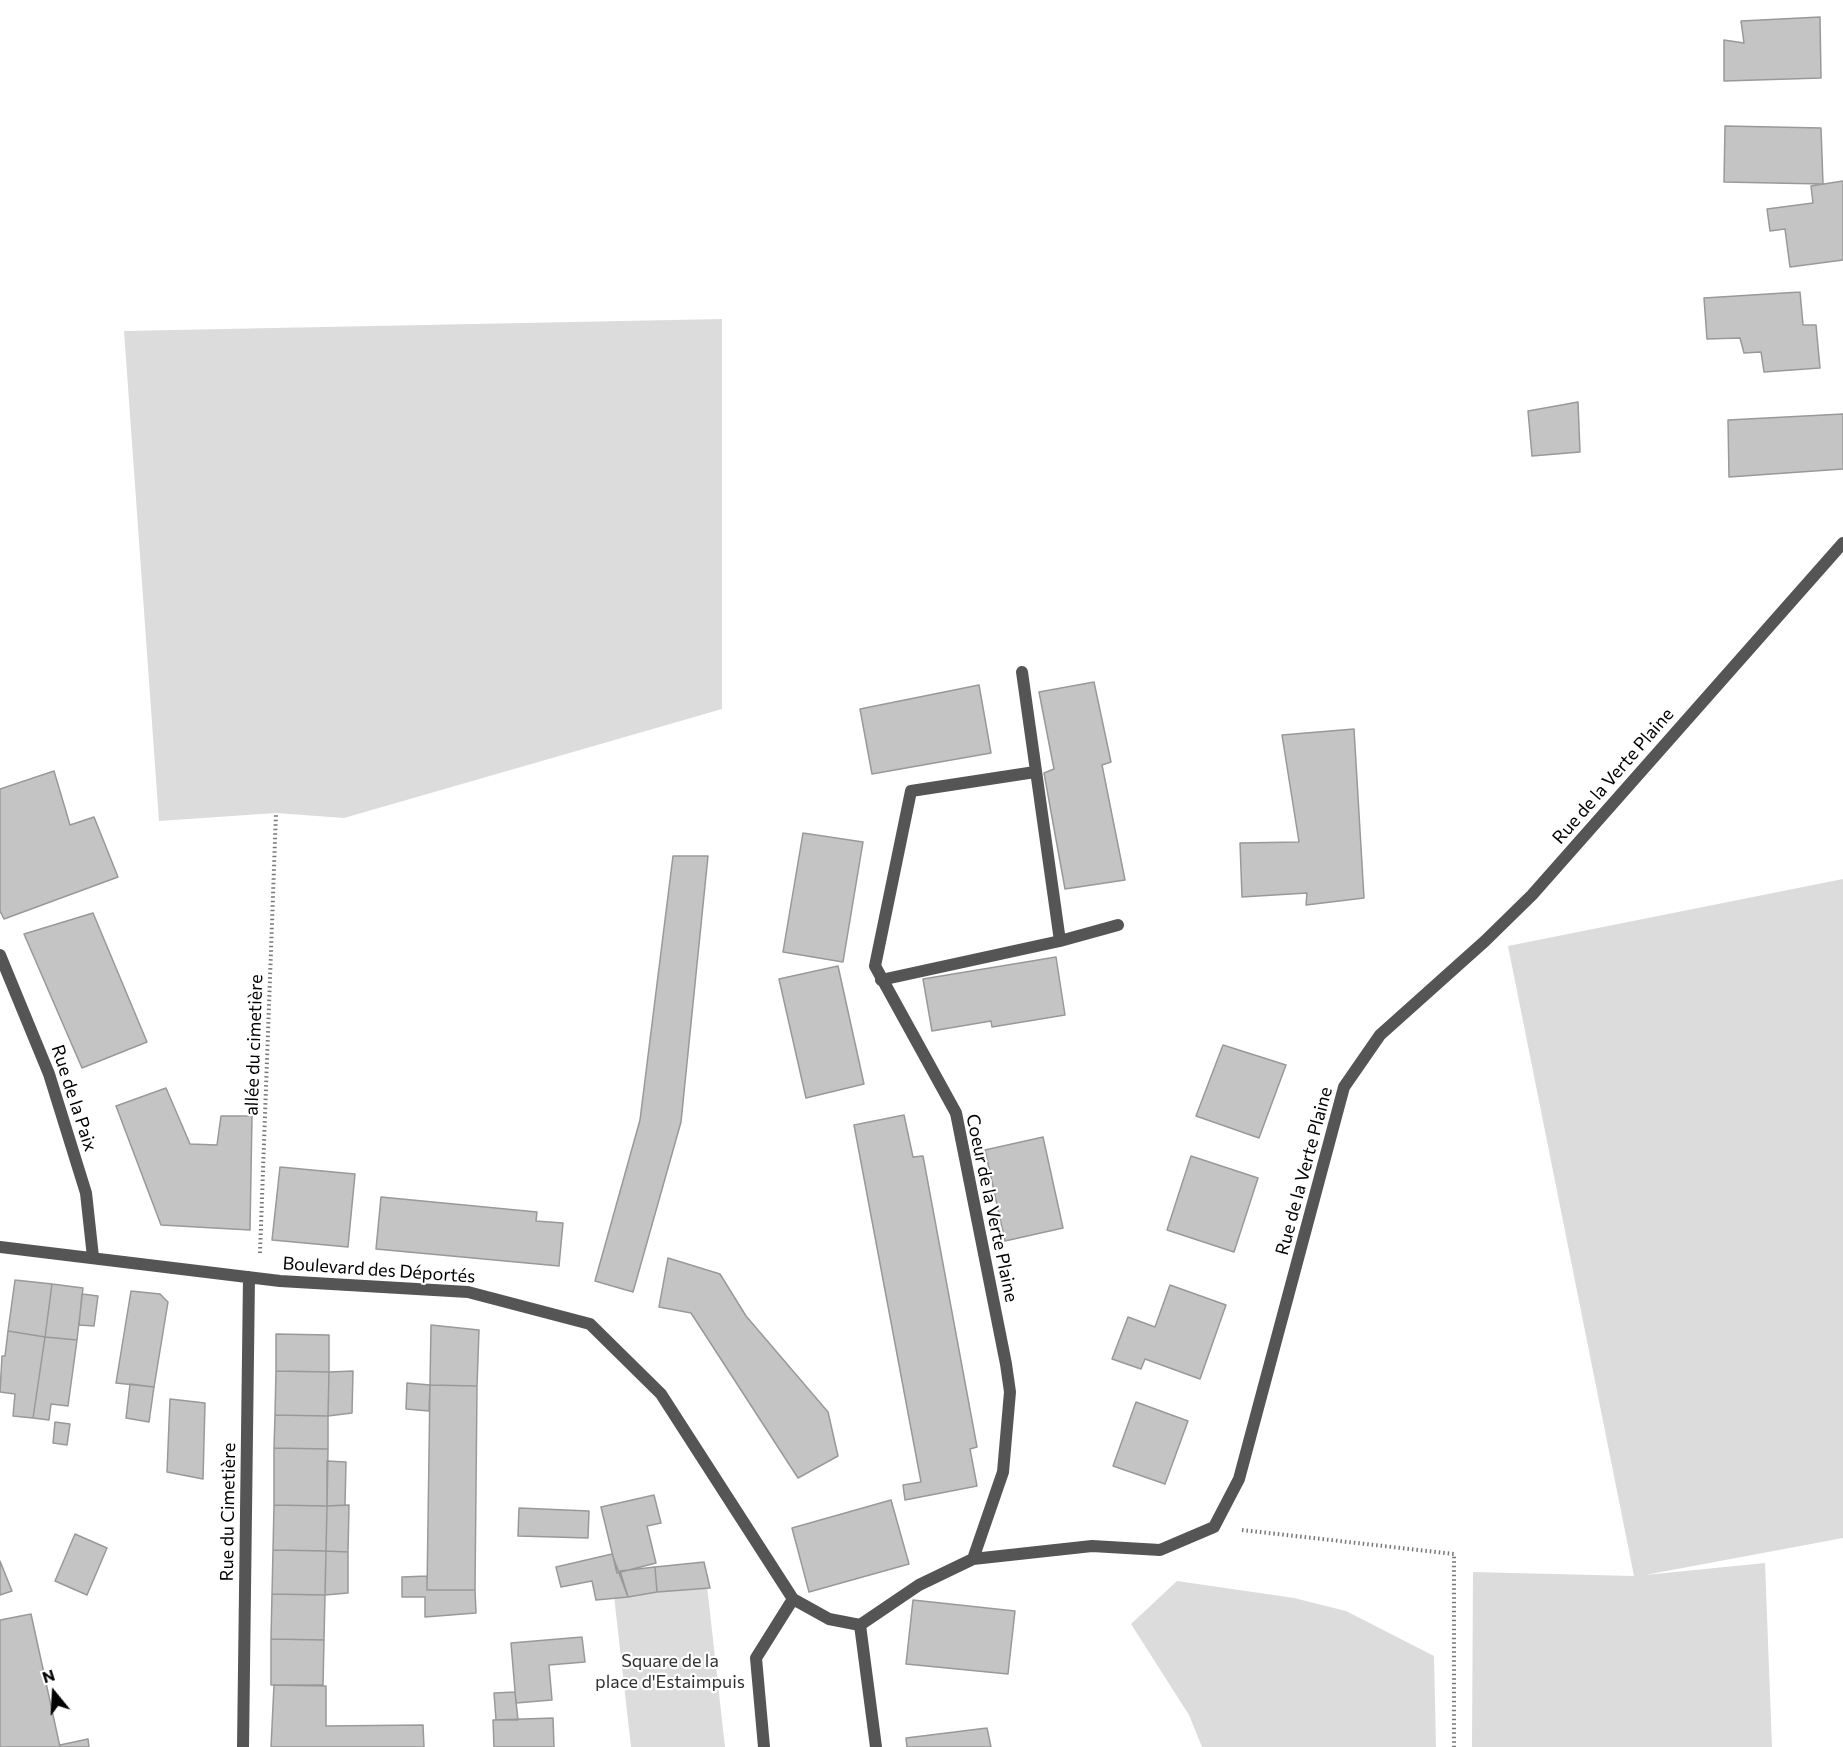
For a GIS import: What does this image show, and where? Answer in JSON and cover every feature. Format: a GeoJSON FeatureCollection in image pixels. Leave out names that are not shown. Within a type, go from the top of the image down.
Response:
{"type":"FeatureCollection","features":[{"type":"Feature","properties":{"kind":"street","name":"Rue de la Verte Plaine"},"geometry":{"type":"LineString","coordinates":[[1214,1527],[1239,1479],[1344,1087],[1380,1035],[1532,896],[1843,543]]}},
{"type":"Feature","properties":{"kind":"street"},"geometry":{"type":"LineString","coordinates":[[1022,672],[1060,941]]}},
{"type":"Feature","properties":{"kind":"street","name":"Coeur de la Verte Plaine"},"geometry":{"type":"LineString","coordinates":[[974,1559],[1003,1472],[1010,1392],[1006,1364],[956,1113],[875,966],[911,792],[1035,772]]}},
{"type":"Feature","properties":{"kind":"street"},"geometry":{"type":"LineString","coordinates":[[881,980],[1060,941],[1118,925]]}},
{"type":"Feature","properties":{"kind":"street","name":"Rue de la Paix"},"geometry":{"type":"LineString","coordinates":[[0,955],[49,1074],[86,1193],[93,1257]]}},
{"type":"Feature","properties":{"kind":"street","name":"Boulevard des Déportés"},"geometry":{"type":"LineString","coordinates":[[0,1247],[254,1277],[468,1292],[590,1324],[661,1394],[793,1599]]}},
{"type":"Feature","properties":{"kind":"street","name":"Rue du Cimetière"},"geometry":{"type":"LineString","coordinates":[[243,1747],[254,1277]]}},
{"type":"Feature","properties":{"kind":"street"},"geometry":{"type":"LineString","coordinates":[[764,1747],[756,1658],[793,1599],[829,1619],[860,1625],[919,1585],[974,1559],[1092,1546],[1160,1550],[1214,1527]]}},
{"type":"Feature","properties":{"kind":"street"},"geometry":{"type":"LineString","coordinates":[[860,1625],[876,1747]]}},
{"type":"Feature","properties":{"kind":"path","name":"allée du cimetière"},"geometry":{"type":"LineString","coordinates":[[254,1277],[276,813]]}},
{"type":"Feature","properties":{"kind":"path"},"geometry":{"type":"LineString","coordinates":[[1214,1527],[1454,1554],[1454,1747]]}},
{"type":"Feature","properties":{"kind":"green space"},"geometry":{"type":"Polygon","coordinates":[[[722,319],[722,709],[344,818],[276,813],[159,821],[124,331],[722,319]]]}},
{"type":"Feature","properties":{"kind":"green space"},"geometry":{"type":"Polygon","coordinates":[[[1843,879],[1843,1538],[1645,1575],[1765,1563],[1772,1747],[1472,1747],[1473,1572],[1634,1576],[1508,946],[1843,879]]]}},
{"type":"Feature","properties":{"kind":"green space"},"geometry":{"type":"Polygon","coordinates":[[[1177,1581],[1294,1598],[1346,1611],[1434,1656],[1436,1747],[1202,1747],[1189,1715],[1131,1624],[1177,1581]]]}},
{"type":"Feature","properties":{"kind":"green space","name":"Square de la place d'Estaimpuis"},"geometry":{"type":"Polygon","coordinates":[[[707,1586],[725,1747],[631,1747],[614,1596],[707,1586]]]}},
{"type":"Feature","properties":{"kind":"building"},"geometry":{"type":"Polygon","coordinates":[[[1820,17],[1821,78],[1724,81],[1724,40],[1744,43],[1741,21],[1820,17]]]}},
{"type":"Feature","properties":{"kind":"building"},"geometry":{"type":"Polygon","coordinates":[[[1725,126],[1821,128],[1823,184],[1724,182],[1725,126]]]}},
{"type":"Feature","properties":{"kind":"building"},"geometry":{"type":"Polygon","coordinates":[[[1843,181],[1843,260],[1790,267],[1785,229],[1770,231],[1767,209],[1813,203],[1811,186],[1843,181]]]}},
{"type":"Feature","properties":{"kind":"building"},"geometry":{"type":"Polygon","coordinates":[[[1800,292],[1803,325],[1816,325],[1820,368],[1764,372],[1761,352],[1744,353],[1740,338],[1707,339],[1704,298],[1800,292]]]}},
{"type":"Feature","properties":{"kind":"building"},"geometry":{"type":"Polygon","coordinates":[[[1578,402],[1580,452],[1532,456],[1528,411],[1578,402]]]}},
{"type":"Feature","properties":{"kind":"building"},"geometry":{"type":"Polygon","coordinates":[[[1843,414],[1843,469],[1729,477],[1728,420],[1843,414]]]}},
{"type":"Feature","properties":{"kind":"building"},"geometry":{"type":"Polygon","coordinates":[[[1094,682],[1111,762],[1102,765],[1125,880],[1065,889],[1044,773],[1054,769],[1039,692],[1094,682]]]}},
{"type":"Feature","properties":{"kind":"building"},"geometry":{"type":"Polygon","coordinates":[[[979,685],[991,753],[872,774],[860,709],[979,685]]]}},
{"type":"Feature","properties":{"kind":"building"},"geometry":{"type":"Polygon","coordinates":[[[1354,729],[1364,898],[1306,905],[1307,893],[1242,897],[1240,843],[1299,842],[1282,735],[1354,729]]]}},
{"type":"Feature","properties":{"kind":"building"},"geometry":{"type":"Polygon","coordinates":[[[54,771],[70,825],[94,817],[118,877],[4,919],[0,911],[0,789],[54,771]]]}},
{"type":"Feature","properties":{"kind":"building"},"geometry":{"type":"Polygon","coordinates":[[[803,833],[863,842],[843,962],[783,952],[803,833]]]}},
{"type":"Feature","properties":{"kind":"building"},"geometry":{"type":"Polygon","coordinates":[[[673,856],[708,856],[681,1122],[633,1292],[595,1281],[640,1120],[673,856]]]}},
{"type":"Feature","properties":{"kind":"building"},"geometry":{"type":"Polygon","coordinates":[[[93,913],[147,1042],[82,1068],[24,934],[93,913]]]}},
{"type":"Feature","properties":{"kind":"building"},"geometry":{"type":"Polygon","coordinates":[[[1056,957],[1065,1015],[992,1027],[991,1021],[932,1031],[923,979],[1056,957]]]}},
{"type":"Feature","properties":{"kind":"building"},"geometry":{"type":"Polygon","coordinates":[[[838,966],[864,1084],[806,1098],[779,979],[838,966]]]}},
{"type":"Feature","properties":{"kind":"building"},"geometry":{"type":"Polygon","coordinates":[[[1223,1045],[1286,1065],[1259,1138],[1196,1116],[1223,1045]]]}},
{"type":"Feature","properties":{"kind":"building"},"geometry":{"type":"Polygon","coordinates":[[[166,1088],[190,1144],[217,1145],[221,1116],[252,1116],[250,1230],[161,1225],[116,1106],[166,1088]]]}},
{"type":"Feature","properties":{"kind":"building"},"geometry":{"type":"Polygon","coordinates":[[[904,1115],[913,1157],[923,1156],[977,1447],[970,1449],[977,1486],[905,1500],[903,1485],[921,1482],[854,1125],[904,1115]]]}},
{"type":"Feature","properties":{"kind":"building"},"geometry":{"type":"Polygon","coordinates":[[[1043,1137],[1063,1228],[1005,1241],[985,1150],[1043,1137]]]}},
{"type":"Feature","properties":{"kind":"building"},"geometry":{"type":"Polygon","coordinates":[[[1191,1156],[1258,1178],[1234,1252],[1167,1230],[1191,1156]]]}},
{"type":"Feature","properties":{"kind":"building"},"geometry":{"type":"Polygon","coordinates":[[[280,1167],[355,1174],[348,1247],[272,1240],[280,1167]]]}},
{"type":"Feature","properties":{"kind":"building"},"geometry":{"type":"Polygon","coordinates":[[[381,1197],[537,1212],[536,1221],[563,1223],[559,1266],[376,1249],[381,1197]]]}},
{"type":"Feature","properties":{"kind":"building"},"geometry":{"type":"Polygon","coordinates":[[[668,1258],[720,1274],[746,1316],[828,1412],[838,1456],[798,1478],[691,1313],[659,1307],[668,1258]]]}},
{"type":"Feature","properties":{"kind":"building"},"geometry":{"type":"Polygon","coordinates":[[[15,1280],[52,1284],[45,1337],[8,1331],[15,1280]]]}},
{"type":"Feature","properties":{"kind":"building"},"geometry":{"type":"Polygon","coordinates":[[[52,1284],[83,1288],[77,1340],[45,1337],[52,1284]]]}},
{"type":"Feature","properties":{"kind":"building"},"geometry":{"type":"Polygon","coordinates":[[[1170,1285],[1226,1305],[1200,1379],[1145,1359],[1141,1369],[1112,1359],[1128,1317],[1155,1327],[1170,1285]]]}},
{"type":"Feature","properties":{"kind":"building"},"geometry":{"type":"Polygon","coordinates":[[[131,1291],[160,1294],[168,1302],[154,1387],[116,1383],[131,1291]]]}},
{"type":"Feature","properties":{"kind":"building"},"geometry":{"type":"Polygon","coordinates":[[[82,1294],[98,1296],[94,1326],[79,1325],[82,1294]]]}},
{"type":"Feature","properties":{"kind":"building"},"geometry":{"type":"Polygon","coordinates":[[[431,1325],[479,1330],[477,1386],[430,1385],[431,1325]]]}},
{"type":"Feature","properties":{"kind":"building"},"geometry":{"type":"Polygon","coordinates":[[[8,1331],[45,1337],[33,1418],[13,1416],[15,1394],[0,1392],[2,1356],[5,1356],[8,1331]]]}},
{"type":"Feature","properties":{"kind":"building"},"geometry":{"type":"Polygon","coordinates":[[[276,1334],[329,1335],[329,1372],[276,1371],[276,1334]]]}},
{"type":"Feature","properties":{"kind":"building"},"geometry":{"type":"Polygon","coordinates":[[[45,1337],[77,1340],[68,1406],[51,1404],[49,1420],[33,1418],[45,1337]]]}},
{"type":"Feature","properties":{"kind":"building"},"geometry":{"type":"Polygon","coordinates":[[[276,1371],[329,1372],[328,1416],[275,1415],[276,1371]]]}},
{"type":"Feature","properties":{"kind":"building"},"geometry":{"type":"Polygon","coordinates":[[[353,1371],[352,1413],[328,1416],[329,1372],[353,1371]]]}},
{"type":"Feature","properties":{"kind":"building"},"geometry":{"type":"Polygon","coordinates":[[[407,1383],[430,1385],[429,1411],[406,1409],[407,1383]]]}},
{"type":"Feature","properties":{"kind":"building"},"geometry":{"type":"Polygon","coordinates":[[[130,1384],[154,1387],[149,1422],[126,1418],[130,1384]]]}},
{"type":"Feature","properties":{"kind":"building"},"geometry":{"type":"Polygon","coordinates":[[[430,1385],[477,1386],[475,1590],[427,1590],[430,1385]]]}},
{"type":"Feature","properties":{"kind":"building"},"geometry":{"type":"Polygon","coordinates":[[[170,1399],[205,1403],[203,1479],[167,1472],[170,1399]]]}},
{"type":"Feature","properties":{"kind":"building"},"geometry":{"type":"Polygon","coordinates":[[[1136,1402],[1188,1421],[1165,1484],[1113,1466],[1136,1402]]]}},
{"type":"Feature","properties":{"kind":"building"},"geometry":{"type":"Polygon","coordinates":[[[275,1415],[328,1416],[328,1449],[274,1448],[275,1415]]]}},
{"type":"Feature","properties":{"kind":"building"},"geometry":{"type":"Polygon","coordinates":[[[55,1422],[70,1424],[67,1445],[53,1443],[55,1422]]]}},
{"type":"Feature","properties":{"kind":"building"},"geometry":{"type":"Polygon","coordinates":[[[274,1448],[328,1449],[327,1506],[274,1505],[274,1448]]]}},
{"type":"Feature","properties":{"kind":"building"},"geometry":{"type":"Polygon","coordinates":[[[327,1461],[346,1462],[345,1505],[327,1506],[327,1461]]]}},
{"type":"Feature","properties":{"kind":"building"},"geometry":{"type":"Polygon","coordinates":[[[654,1495],[661,1523],[647,1526],[656,1563],[617,1573],[601,1507],[654,1495]]]}},
{"type":"Feature","properties":{"kind":"building"},"geometry":{"type":"Polygon","coordinates":[[[891,1500],[909,1564],[809,1592],[792,1528],[891,1500]]]}},
{"type":"Feature","properties":{"kind":"building"},"geometry":{"type":"Polygon","coordinates":[[[274,1505],[327,1506],[326,1551],[273,1550],[274,1505]]]}},
{"type":"Feature","properties":{"kind":"building"},"geometry":{"type":"Polygon","coordinates":[[[349,1505],[348,1552],[326,1551],[327,1506],[349,1505]]]}},
{"type":"Feature","properties":{"kind":"building"},"geometry":{"type":"Polygon","coordinates":[[[519,1508],[589,1511],[588,1538],[518,1536],[519,1508]]]}},
{"type":"Feature","properties":{"kind":"building"},"geometry":{"type":"Polygon","coordinates":[[[75,1534],[107,1548],[87,1595],[55,1581],[75,1534]]]}},
{"type":"Feature","properties":{"kind":"building"},"geometry":{"type":"Polygon","coordinates":[[[273,1550],[326,1551],[325,1595],[272,1594],[273,1550]]]}},
{"type":"Feature","properties":{"kind":"building"},"geometry":{"type":"Polygon","coordinates":[[[326,1551],[348,1552],[348,1593],[325,1595],[326,1551]]]}},
{"type":"Feature","properties":{"kind":"building"},"geometry":{"type":"Polygon","coordinates":[[[612,1554],[628,1597],[596,1600],[592,1581],[561,1587],[556,1567],[612,1554]]]}},
{"type":"Feature","properties":{"kind":"building"},"geometry":{"type":"Polygon","coordinates":[[[0,1561],[12,1591],[0,1595],[0,1561]]]}},
{"type":"Feature","properties":{"kind":"building"},"geometry":{"type":"Polygon","coordinates":[[[704,1562],[710,1588],[657,1592],[655,1567],[704,1562]]]}},
{"type":"Feature","properties":{"kind":"building"},"geometry":{"type":"Polygon","coordinates":[[[655,1567],[657,1592],[628,1597],[620,1571],[655,1567]]]}},
{"type":"Feature","properties":{"kind":"building"},"geometry":{"type":"Polygon","coordinates":[[[427,1576],[427,1590],[475,1590],[476,1613],[425,1617],[425,1597],[402,1597],[402,1577],[427,1576]]]}},
{"type":"Feature","properties":{"kind":"building"},"geometry":{"type":"Polygon","coordinates":[[[272,1594],[325,1595],[324,1640],[271,1639],[272,1594]]]}},
{"type":"Feature","properties":{"kind":"building"},"geometry":{"type":"Polygon","coordinates":[[[913,1600],[1015,1611],[1008,1674],[906,1664],[913,1600]]]}},
{"type":"Feature","properties":{"kind":"building"},"geometry":{"type":"Polygon","coordinates":[[[31,1614],[60,1747],[0,1747],[0,1620],[31,1614]]]}},
{"type":"Feature","properties":{"kind":"building"},"geometry":{"type":"Polygon","coordinates":[[[582,1637],[585,1662],[549,1665],[552,1700],[516,1703],[511,1643],[582,1637]]]}},
{"type":"Feature","properties":{"kind":"building"},"geometry":{"type":"Polygon","coordinates":[[[271,1639],[324,1640],[323,1685],[271,1685],[271,1639]]]}},
{"type":"Feature","properties":{"kind":"building"},"geometry":{"type":"Polygon","coordinates":[[[274,1685],[326,1686],[326,1726],[423,1725],[424,1747],[271,1747],[274,1685]]]}},
{"type":"Feature","properties":{"kind":"building"},"geometry":{"type":"Polygon","coordinates":[[[515,1692],[518,1720],[496,1720],[494,1693],[515,1692]]]}},
{"type":"Feature","properties":{"kind":"building"},"geometry":{"type":"Polygon","coordinates":[[[553,1718],[554,1747],[494,1747],[493,1720],[553,1718]]]}},
{"type":"Feature","properties":{"kind":"building"},"geometry":{"type":"Polygon","coordinates":[[[987,1728],[991,1747],[907,1747],[906,1738],[987,1728]]]}},
{"type":"Feature","properties":{"kind":"building"},"geometry":{"type":"Polygon","coordinates":[[[88,1739],[89,1747],[60,1747],[60,1745],[88,1739]]]}}]}
